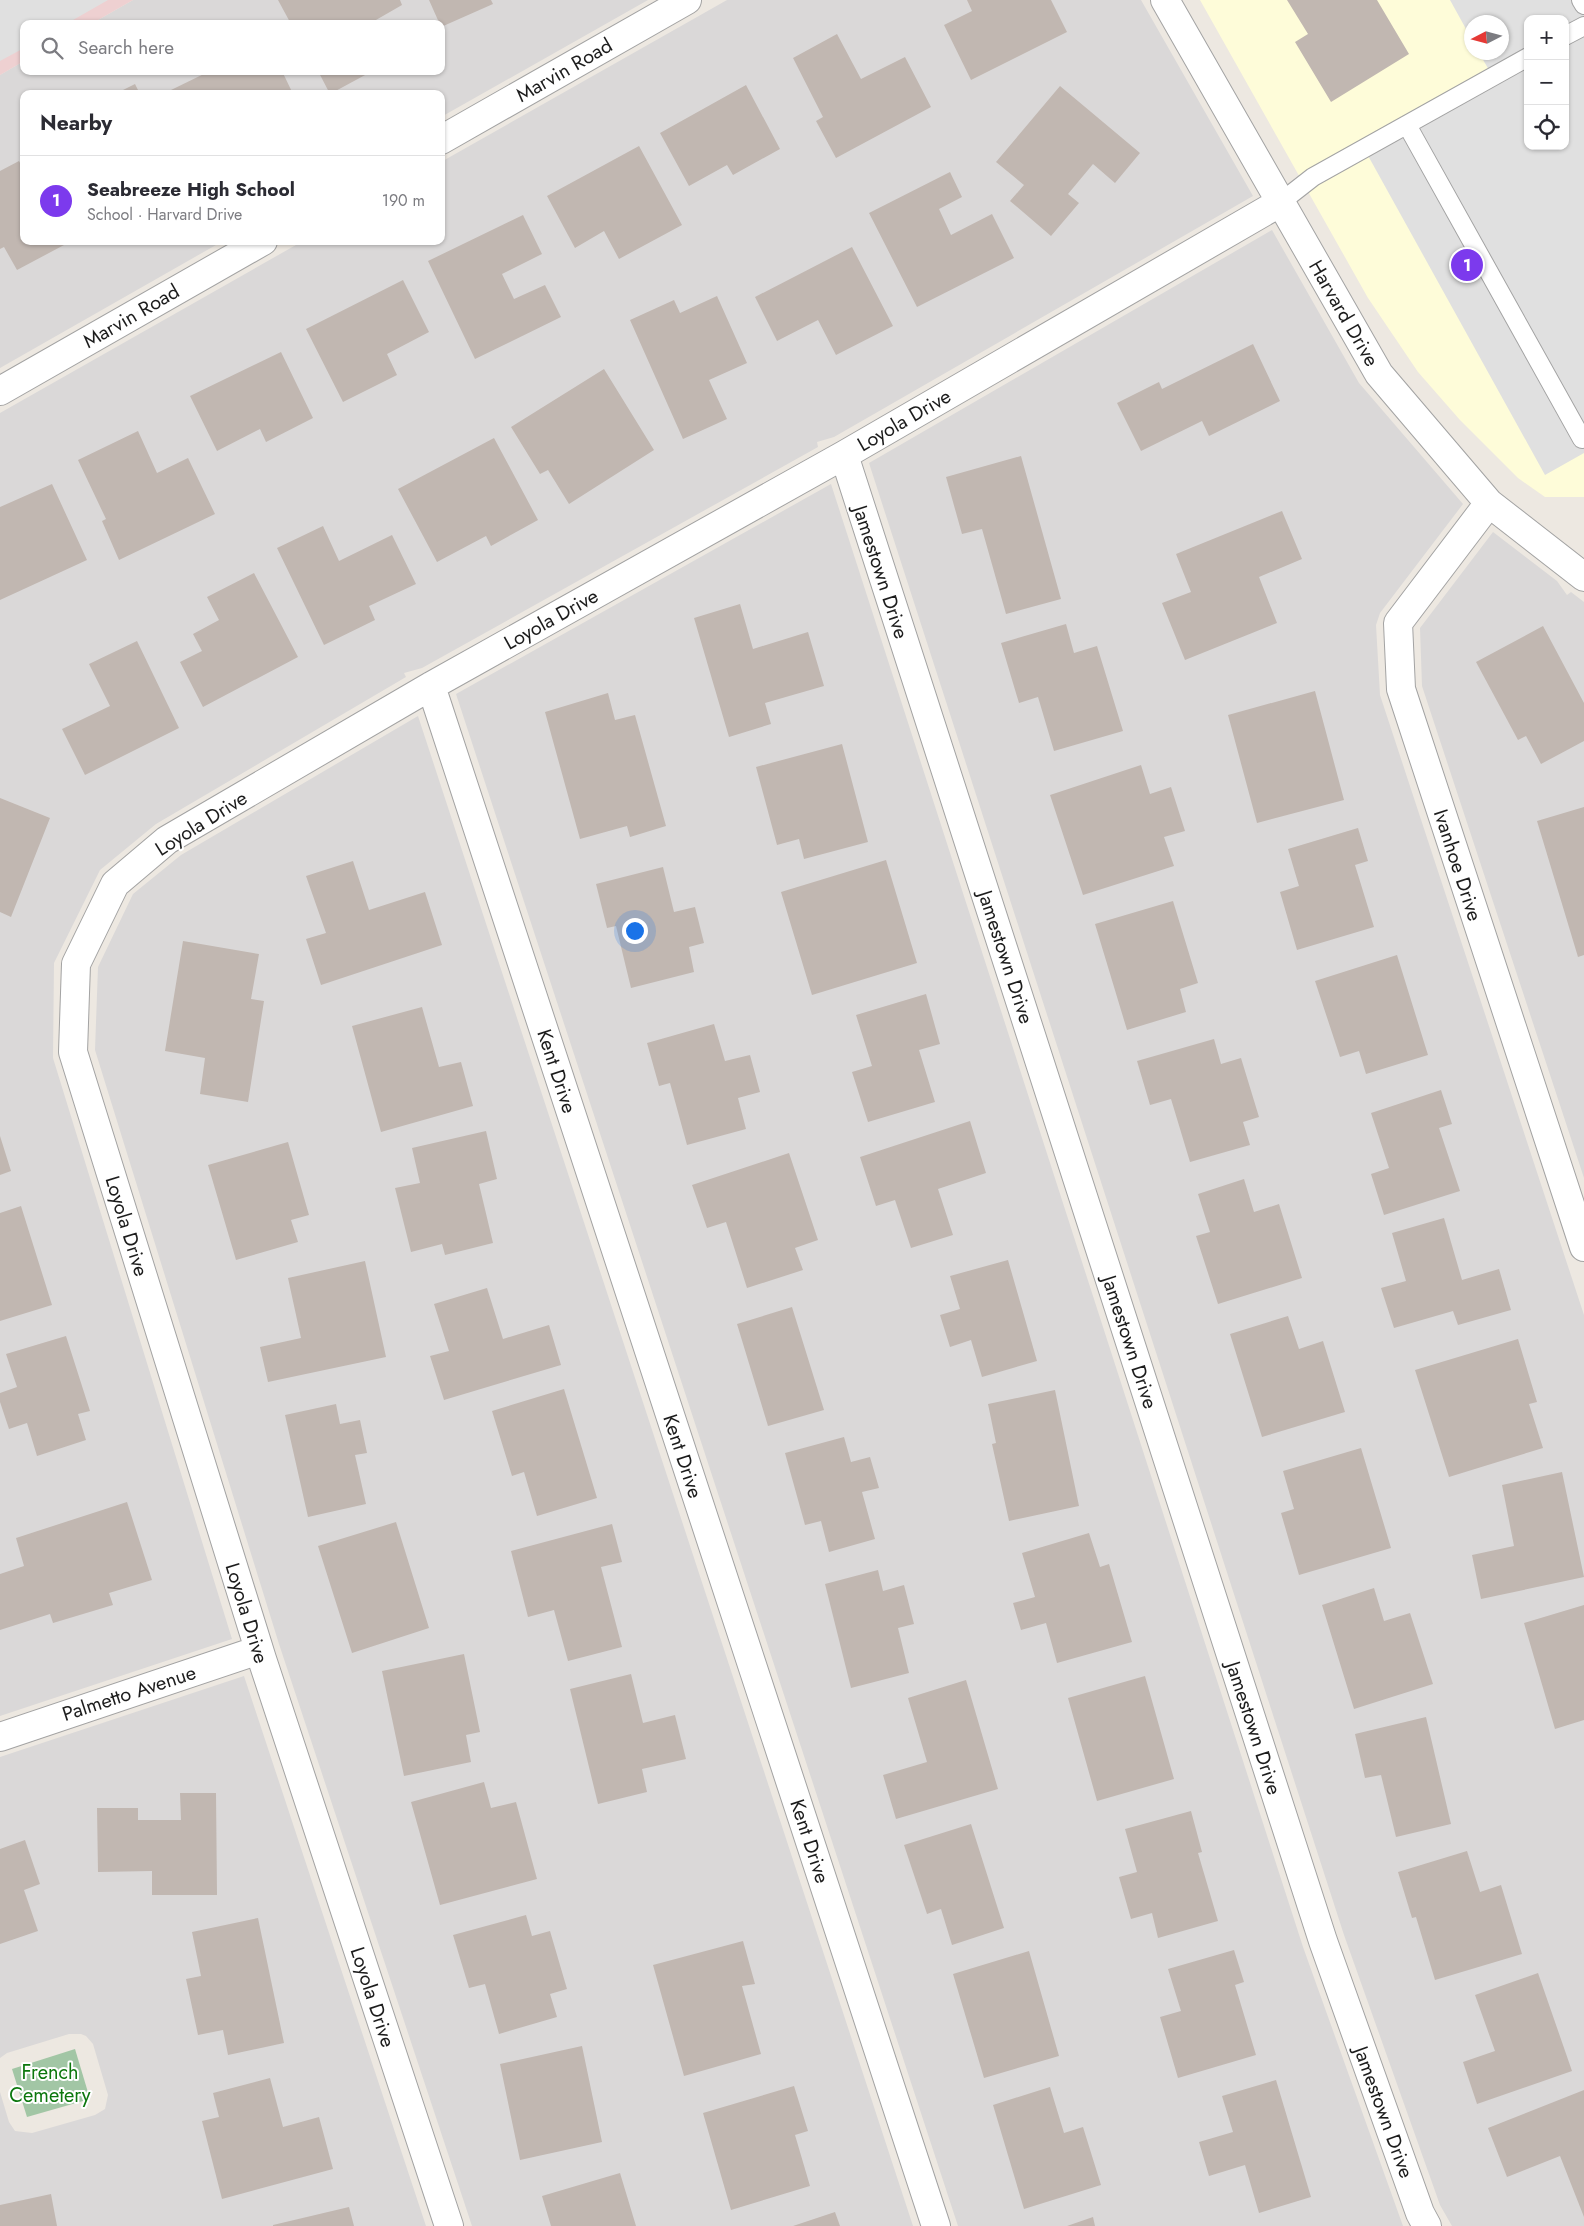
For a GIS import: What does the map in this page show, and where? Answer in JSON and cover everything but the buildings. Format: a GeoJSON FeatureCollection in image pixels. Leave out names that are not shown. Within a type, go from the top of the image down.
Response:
{"type":"FeatureCollection","features":[{"type":"Feature","properties":{"kind":"street","name":"Marvin Road"},"geometry":{"type":"LineString","coordinates":[[445,138],[687,0]]}},
{"type":"Feature","properties":{"kind":"street","name":"Harvard Drive"},"geometry":{"type":"LineString","coordinates":[[1165,0],[1379,374],[1490,503],[1581,569]]}},
{"type":"Feature","properties":{"kind":"street","name":"Loyola Drive"},"geometry":{"type":"LineString","coordinates":[[449,2226],[259,1650],[73,1052],[76,964],[115,884],[167,840],[431,686],[844,455],[1281,202]]}},
{"type":"Feature","properties":{"kind":"street","name":"Marvin Road"},"geometry":{"type":"LineString","coordinates":[[0,391],[256,245]]}},
{"type":"Feature","properties":{"kind":"street","name":"Jamestown Drive"},"geometry":{"type":"LineString","coordinates":[[844,455],[1323,1941],[1420,2213],[1427,2226]]}},
{"type":"Feature","properties":{"kind":"street","name":"Ivanhoe Drive"},"geometry":{"type":"LineString","coordinates":[[1490,503],[1398,624],[1401,689],[1584,1246]]}},
{"type":"Feature","properties":{"kind":"street","name":"Kent Drive"},"geometry":{"type":"LineString","coordinates":[[431,686],[936,2226]]}},
{"type":"Feature","properties":{"kind":"street","name":"Palmetto Avenue"},"geometry":{"type":"LineString","coordinates":[[0,1736],[259,1650]]}},
{"type":"Feature","properties":{"kind":"lane"},"geometry":{"type":"LineString","coordinates":[[1582,0],[1584,5]]}},
{"type":"Feature","properties":{"kind":"lane"},"geometry":{"type":"LineString","coordinates":[[1569,34],[1584,26]]}},
{"type":"Feature","properties":{"kind":"lane"},"geometry":{"type":"LineString","coordinates":[[1281,202],[1313,177],[1524,60]]}},
{"type":"Feature","properties":{"kind":"lane"},"geometry":{"type":"LineString","coordinates":[[1407,125],[1582,439],[1584,438]]}},
{"type":"Feature","properties":{"kind":"shaded area"},"geometry":{"type":"Polygon","coordinates":[[[0,0],[133,0],[98,20],[20,20],[20,63],[0,75],[0,0]]]}},
{"type":"Feature","properties":{"kind":"shaded area"},"geometry":{"type":"Polygon","coordinates":[[[0,0],[108,0],[73,20],[20,20],[20,50],[0,61],[0,0]]]}},
{"type":"Feature","properties":{"kind":"shaded area"},"geometry":{"type":"Polygon","coordinates":[[[133,0],[648,0],[445,115],[445,90],[20,90],[20,245],[216,245],[0,368],[0,75],[20,63],[20,75],[445,75],[445,20],[98,20],[133,0]]]}},
{"type":"Feature","properties":{"kind":"shaded area"},"geometry":{"type":"Polygon","coordinates":[[[727,0],[1141,0],[1253,196],[834,437],[817,442],[818,447],[422,668],[404,673],[406,677],[156,824],[100,870],[54,963],[53,1058],[232,1639],[0,1716],[0,413],[296,245],[445,245],[445,160],[727,0]]]}},
{"type":"Feature","properties":{"kind":"shaded area"},"geometry":{"type":"Polygon","coordinates":[[[1200,0],[1584,0],[1584,497],[1545,497],[1518,478],[1460,420],[1418,372],[1368,298],[1200,0]]]}},
{"type":"Feature","properties":{"kind":"shaded area"},"geometry":{"type":"Polygon","coordinates":[[[1450,0],[1584,0],[1584,453],[1545,475],[1361,143],[1489,70],[1483,60],[1509,60],[1509,15],[1464,15],[1464,25],[1450,0]]]}},
{"type":"Feature","properties":{"kind":"shaded area"},"geometry":{"type":"Polygon","coordinates":[[[1272,230],[1359,383],[1463,504],[1380,613],[1376,625],[1380,695],[1584,1315],[1584,2226],[1452,2226],[1440,2205],[1344,1935],[869,463],[1272,230]]]}},
{"type":"Feature","properties":{"kind":"shaded area"},"geometry":{"type":"Polygon","coordinates":[[[831,484],[1303,1947],[1403,2226],[958,2226],[456,694],[831,484]]]}},
{"type":"Feature","properties":{"kind":"shaded area"},"geometry":{"type":"Polygon","coordinates":[[[1493,532],[1557,581],[1567,595],[1571,592],[1584,602],[1584,1178],[1422,686],[1420,628],[1493,532]]]}},
{"type":"Feature","properties":{"kind":"shaded area"},"geometry":{"type":"Polygon","coordinates":[[[418,716],[913,2226],[472,2226],[279,1644],[95,1050],[98,967],[133,894],[181,855],[418,716]]]}},
{"type":"Feature","properties":{"kind":"shaded area"},"geometry":{"type":"Polygon","coordinates":[[[244,1676],[426,2226],[0,2226],[0,2092],[9,2122],[15,2131],[32,2133],[95,2115],[105,2109],[108,2095],[93,2044],[86,2036],[81,2034],[69,2034],[7,2053],[0,2058],[0,1757],[244,1676]]]}},
{"type":"Feature","properties":{"kind":"green space","name":"French Cemetery"},"geometry":{"type":"Polygon","coordinates":[[[75,2049],[90,2099],[27,2117],[12,2069],[75,2049]]]}},
{"type":"Feature","properties":{"kind":"place","name":"Seabreeze High School"},"geometry":{"type":"Point","coordinates":[1467,265]}}]}
